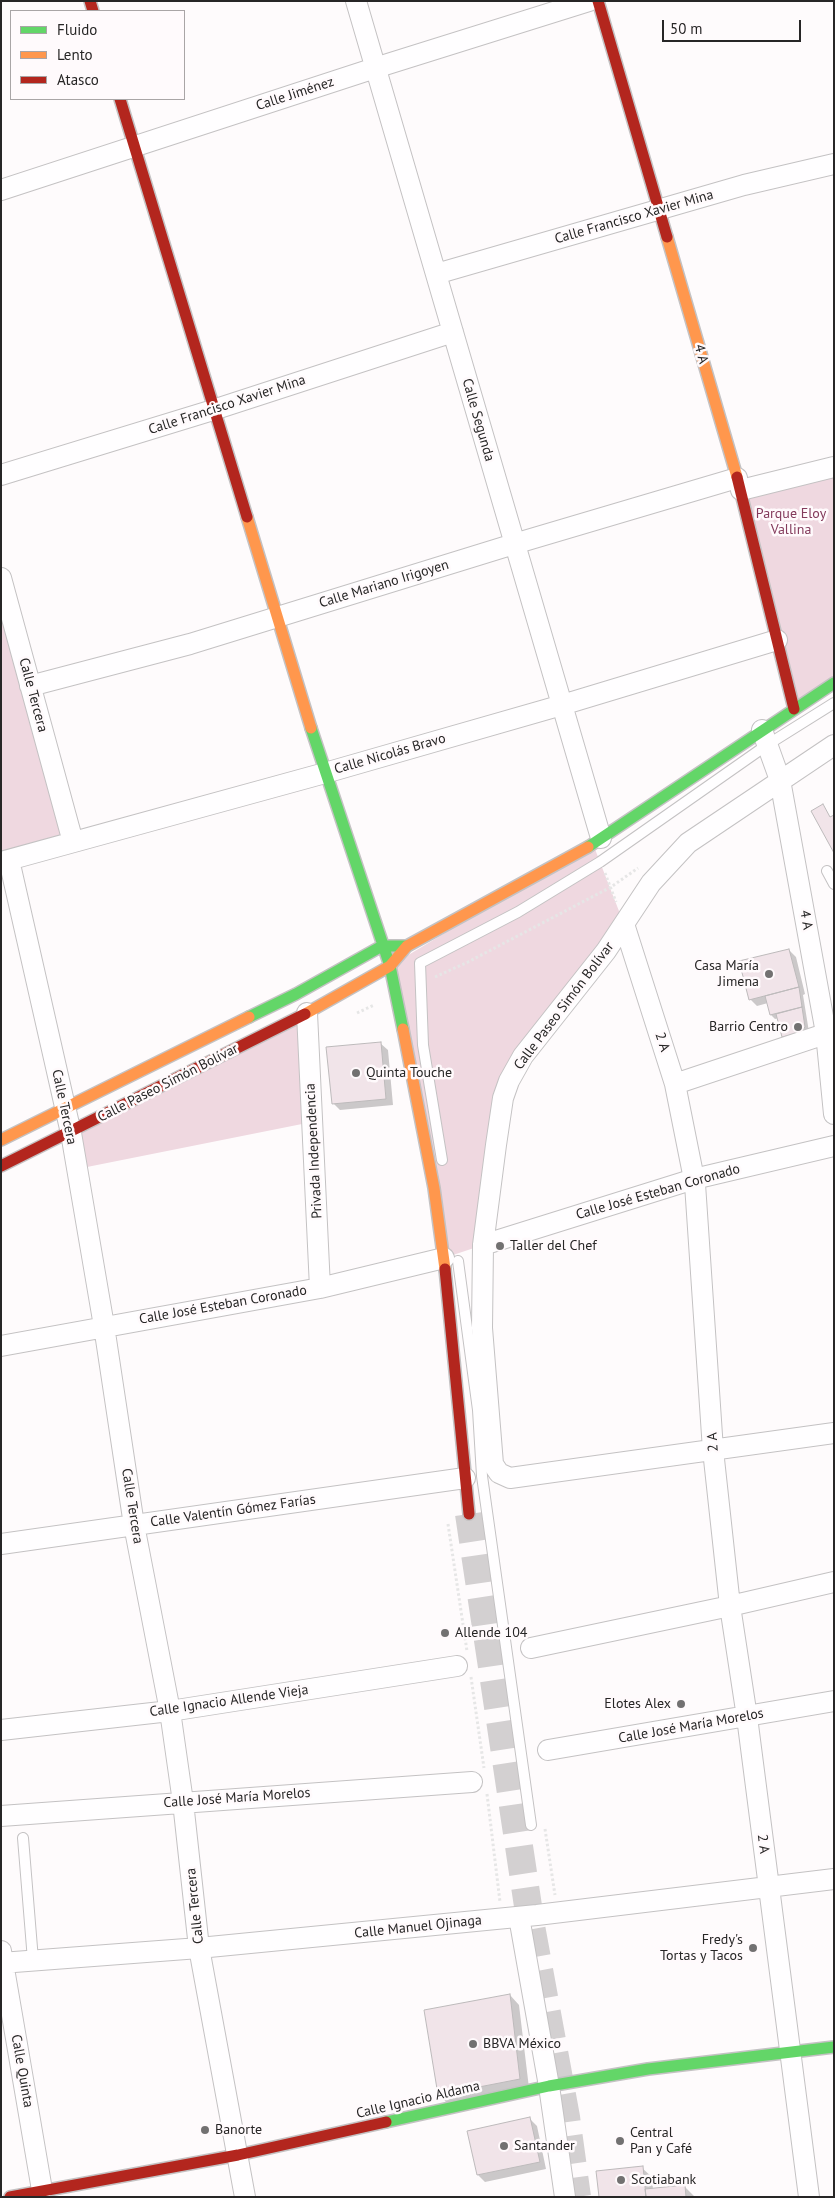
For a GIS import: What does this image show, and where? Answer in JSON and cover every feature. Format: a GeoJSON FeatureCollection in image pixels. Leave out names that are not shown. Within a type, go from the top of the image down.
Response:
{"type":"FeatureCollection","features":[{"type":"Feature","properties":{"kind":"main road","name":"4 A"},"geometry":{"type":"LineString","coordinates":[[598,1],[739,484],[794,710]]}},
{"type":"Feature","properties":{"kind":"main road"},"geometry":{"type":"LineString","coordinates":[[120,100],[213,410],[325,773],[390,966],[434,1188],[450,1256],[469,1514]]}},
{"type":"Feature","properties":{"kind":"main road","name":"Calle Paseo Simón Bolívar"},"geometry":{"type":"LineString","coordinates":[[1,1166],[308,1013],[390,966],[407,946],[601,838],[765,738],[794,710],[834,683]]}},
{"type":"Feature","properties":{"kind":"main road","name":"Calle Paseo Simón Bolívar"},"geometry":{"type":"LineString","coordinates":[[1,1140],[296,994],[382,946],[407,946]]}},
{"type":"Feature","properties":{"kind":"main road","name":"Calle Ignacio Aldama"},"geometry":{"type":"LineString","coordinates":[[10,2197],[238,2156],[549,2086],[648,2069],[834,2047]]}},
{"type":"Feature","properties":{"kind":"street","name":"Calle Segunda"},"geometry":{"type":"LineString","coordinates":[[356,1],[601,838]]}},
{"type":"Feature","properties":{"kind":"street","name":"Calle Jiménez"},"geometry":{"type":"LineString","coordinates":[[1,190],[375,68],[589,1]]}},
{"type":"Feature","properties":{"kind":"street","name":"Calle Francisco Xavier Mina"},"geometry":{"type":"LineString","coordinates":[[436,274],[744,185],[834,164]]}},
{"type":"Feature","properties":{"kind":"street","name":"Calle Francisco Xavier Mina"},"geometry":{"type":"LineString","coordinates":[[1,475],[213,410],[453,332]]}},
{"type":"Feature","properties":{"kind":"street","name":"Calle Mariano Irigoyen"},"geometry":{"type":"LineString","coordinates":[[30,686],[190,644],[514,544],[739,484],[834,467]]}},
{"type":"Feature","properties":{"kind":"street","name":"Calle Tercera"},"geometry":{"type":"LineString","coordinates":[[1,578],[73,842]]}},
{"type":"Feature","properties":{"kind":"street","name":"Calle Nicolás Bravo"},"geometry":{"type":"LineString","coordinates":[[5,861],[325,773],[562,705],[776,640]]}},
{"type":"Feature","properties":{"kind":"street","name":"4 A"},"geometry":{"type":"LineString","coordinates":[[765,738],[780,780],[831,1028],[834,1114]]}},
{"type":"Feature","properties":{"kind":"street","name":"Calle Paseo Simón Bolívar"},"geometry":{"type":"LineString","coordinates":[[713,1450],[510,1478],[500,1473],[493,1464],[482,1328],[483,1245],[498,1126],[503,1098],[509,1081],[523,1056],[606,951],[651,883],[688,843],[834,745]]}},
{"type":"Feature","properties":{"kind":"street","name":"Calle Tercera"},"geometry":{"type":"LineString","coordinates":[[5,861],[71,1132],[104,1326],[134,1525],[170,1711],[184,1802],[200,1948],[245,2197]]}},
{"type":"Feature","properties":{"kind":"street","name":"2 A"},"geometry":{"type":"LineString","coordinates":[[624,924],[675,1084],[694,1179],[713,1450],[730,1606],[747,1717],[790,2052],[811,2194]]}},
{"type":"Feature","properties":{"kind":"street","name":"Privada Independencia"},"geometry":{"type":"LineString","coordinates":[[308,1013],[320,1288]]}},
{"type":"Feature","properties":{"kind":"street"},"geometry":{"type":"LineString","coordinates":[[675,1084],[831,1028]]}},
{"type":"Feature","properties":{"kind":"street","name":"Calle José Esteban Coronado"},"geometry":{"type":"LineString","coordinates":[[483,1245],[694,1179],[834,1146]]}},
{"type":"Feature","properties":{"kind":"street","name":"Calle José Esteban Coronado"},"geometry":{"type":"LineString","coordinates":[[1,1346],[320,1288],[450,1256]]}},
{"type":"Feature","properties":{"kind":"street"},"geometry":{"type":"LineString","coordinates":[[713,1450],[834,1433]]}},
{"type":"Feature","properties":{"kind":"street","name":"Calle Valentín Gómez Farías"},"geometry":{"type":"LineString","coordinates":[[1,1544],[465,1478]]}},
{"type":"Feature","properties":{"kind":"street"},"geometry":{"type":"LineString","coordinates":[[532,1648],[834,1582]]}},
{"type":"Feature","properties":{"kind":"street","name":"Calle Ignacio Allende Vieja"},"geometry":{"type":"LineString","coordinates":[[1,1730],[170,1711],[465,1665]]}},
{"type":"Feature","properties":{"kind":"street","name":"Calle José María Morelos"},"geometry":{"type":"LineString","coordinates":[[548,1750],[834,1701]]}},
{"type":"Feature","properties":{"kind":"street","name":"Calle José María Morelos"},"geometry":{"type":"LineString","coordinates":[[1,1816],[481,1781]]}},
{"type":"Feature","properties":{"kind":"street","name":"Calle Manuel Ojinaga"},"geometry":{"type":"LineString","coordinates":[[2,1959],[34,1960],[200,1948],[511,1917],[834,1879]]}},
{"type":"Feature","properties":{"kind":"street"},"geometry":{"type":"LineString","coordinates":[[511,1917],[549,2086],[565,2197]]}},
{"type":"Feature","properties":{"kind":"street","name":"Calle Quinta"},"geometry":{"type":"LineString","coordinates":[[2,1959],[42,2190]]}},
{"type":"Feature","properties":{"kind":"lane"},"geometry":{"type":"LineString","coordinates":[[443,1166],[423,1045],[420,963],[518,912],[600,862],[765,738],[834,703]]}},
{"type":"Feature","properties":{"kind":"lane"},"geometry":{"type":"LineString","coordinates":[[827,872],[834,884]]}},
{"type":"Feature","properties":{"kind":"lane"},"geometry":{"type":"LineString","coordinates":[[450,1256],[478,1410],[482,1476],[531,1825]]}},
{"type":"Feature","properties":{"kind":"lane"},"geometry":{"type":"LineString","coordinates":[[23,1838],[34,1960]]}},
{"type":"Feature","properties":{"kind":"lane"},"geometry":{"type":"LineString","coordinates":[[813,2049],[813,2061]]}},
{"type":"Feature","properties":{"kind":"path"},"geometry":{"type":"LineString","coordinates":[[600,862],[624,924]]}},
{"type":"Feature","properties":{"kind":"path"},"geometry":{"type":"LineString","coordinates":[[421,983],[468,962],[611,887],[640,866]]}},
{"type":"Feature","properties":{"kind":"path"},"geometry":{"type":"LineString","coordinates":[[447,1520],[481,1781],[511,1917]]}},
{"type":"Feature","properties":{"kind":"green space","name":"Parque Eloy Vallina"},"geometry":{"type":"Polygon","coordinates":[[[834,467],[834,683],[794,709],[741,490],[834,467]]]}},
{"type":"Feature","properties":{"kind":"green space"},"geometry":{"type":"Polygon","coordinates":[[[1,579],[73,842],[1,862],[1,579]]]}},
{"type":"Feature","properties":{"kind":"green space"},"geometry":{"type":"Polygon","coordinates":[[[593,844],[624,924],[511,1078],[483,1245],[444,1258],[390,966],[593,844]]]}},
{"type":"Feature","properties":{"kind":"green space"},"geometry":{"type":"Polygon","coordinates":[[[307,1013],[312,1122],[77,1169],[71,1133],[307,1013]]]}},
{"type":"Feature","properties":{"kind":"building"},"geometry":{"type":"Polygon","coordinates":[[[823,804],[830,817],[834,815],[834,853],[811,811],[823,804]]]}},
{"type":"Feature","properties":{"kind":"building","name":"Casa María Jimena"},"geometry":{"type":"Polygon","coordinates":[[[789,949],[799,987],[749,1000],[739,961],[789,949]]]}},
{"type":"Feature","properties":{"kind":"building"},"geometry":{"type":"Polygon","coordinates":[[[799,987],[802,1007],[770,1015],[765,996],[799,987]]]}},
{"type":"Feature","properties":{"kind":"building"},"geometry":{"type":"Polygon","coordinates":[[[802,1007],[805,1027],[800,1033],[782,1037],[776,1014],[802,1007]]]}},
{"type":"Feature","properties":{"kind":"building","name":"Quinta Touche"},"geometry":{"type":"Polygon","coordinates":[[[381,1042],[386,1099],[332,1104],[326,1047],[381,1042]]]}},
{"type":"Feature","properties":{"kind":"building","name":"BBVA México"},"geometry":{"type":"Polygon","coordinates":[[[510,1994],[520,2079],[438,2095],[424,2010],[510,1994]]]}},
{"type":"Feature","properties":{"kind":"building","name":"Santander"},"geometry":{"type":"Polygon","coordinates":[[[530,2117],[540,2162],[477,2175],[467,2131],[530,2117]]]}},
{"type":"Feature","properties":{"kind":"building","name":"Scotiabank"},"geometry":{"type":"Polygon","coordinates":[[[643,2166],[646,2197],[599,2197],[596,2171],[643,2166]]]}},
{"type":"Feature","properties":{"kind":"building"},"geometry":{"type":"Polygon","coordinates":[[[685,2185],[686,2197],[646,2197],[645,2189],[685,2185]]]}},
{"type":"Feature","properties":{"kind":"tunnel"},"geometry":{"type":"LineString","coordinates":[[469,1514],[531,1926],[566,2117],[577,2197]]}},
{"type":"Feature","properties":{"kind":"traffic: fast"},"geometry":{"type":"LineString","coordinates":[[588,847],[834,683]]}},
{"type":"Feature","properties":{"kind":"traffic: fast"},"geometry":{"type":"LineString","coordinates":[[311,728],[390,966],[403,1029]]}},
{"type":"Feature","properties":{"kind":"traffic: fast"},"geometry":{"type":"LineString","coordinates":[[249,1017],[296,994],[382,946],[407,946]]}},
{"type":"Feature","properties":{"kind":"traffic: fast"},"geometry":{"type":"LineString","coordinates":[[386,2122],[549,2086],[648,2069],[834,2047]]}},
{"type":"Feature","properties":{"kind":"traffic: slow"},"geometry":{"type":"LineString","coordinates":[[667,237],[737,477]]}},
{"type":"Feature","properties":{"kind":"traffic: slow"},"geometry":{"type":"LineString","coordinates":[[247,517],[311,728]]}},
{"type":"Feature","properties":{"kind":"traffic: slow"},"geometry":{"type":"LineString","coordinates":[[305,1014],[390,966],[407,946],[588,847]]}},
{"type":"Feature","properties":{"kind":"traffic: slow"},"geometry":{"type":"LineString","coordinates":[[1,1140],[249,1017]]}},
{"type":"Feature","properties":{"kind":"traffic: slow"},"geometry":{"type":"LineString","coordinates":[[403,1029],[434,1188],[445,1269]]}},
{"type":"Feature","properties":{"kind":"traffic: jam"},"geometry":{"type":"LineString","coordinates":[[90,1],[93,10]]}},
{"type":"Feature","properties":{"kind":"traffic: jam"},"geometry":{"type":"LineString","coordinates":[[598,1],[667,237]]}},
{"type":"Feature","properties":{"kind":"traffic: jam"},"geometry":{"type":"LineString","coordinates":[[120,100],[247,517]]}},
{"type":"Feature","properties":{"kind":"traffic: jam"},"geometry":{"type":"LineString","coordinates":[[737,477],[794,709]]}},
{"type":"Feature","properties":{"kind":"traffic: jam"},"geometry":{"type":"LineString","coordinates":[[1,1166],[305,1014]]}},
{"type":"Feature","properties":{"kind":"traffic: jam"},"geometry":{"type":"LineString","coordinates":[[445,1269],[469,1514]]}},
{"type":"Feature","properties":{"kind":"traffic: jam"},"geometry":{"type":"LineString","coordinates":[[10,2197],[238,2155],[386,2122]]}},
{"type":"Feature","properties":{"kind":"place","name":"Casa María Jimena"},"geometry":{"type":"Point","coordinates":[769,974]}},
{"type":"Feature","properties":{"kind":"place","name":"Barrio Centro"},"geometry":{"type":"Point","coordinates":[798,1027]}},
{"type":"Feature","properties":{"kind":"place","name":"Quinta Touche"},"geometry":{"type":"Point","coordinates":[356,1073]}},
{"type":"Feature","properties":{"kind":"place","name":"Taller del Chef"},"geometry":{"type":"Point","coordinates":[500,1246]}},
{"type":"Feature","properties":{"kind":"place","name":"Allende 104"},"geometry":{"type":"Point","coordinates":[445,1633]}},
{"type":"Feature","properties":{"kind":"place","name":"Elotes Alex"},"geometry":{"type":"Point","coordinates":[681,1704]}},
{"type":"Feature","properties":{"kind":"place","name":"Fredy's Tortas y Tacos"},"geometry":{"type":"Point","coordinates":[753,1948]}},
{"type":"Feature","properties":{"kind":"place","name":"BBVA México"},"geometry":{"type":"Point","coordinates":[473,2044]}},
{"type":"Feature","properties":{"kind":"place","name":"Banorte"},"geometry":{"type":"Point","coordinates":[205,2130]}},
{"type":"Feature","properties":{"kind":"place","name":"Central Pan y Café"},"geometry":{"type":"Point","coordinates":[620,2141]}},
{"type":"Feature","properties":{"kind":"place","name":"Santander"},"geometry":{"type":"Point","coordinates":[504,2146]}},
{"type":"Feature","properties":{"kind":"place","name":"Scotiabank"},"geometry":{"type":"Point","coordinates":[621,2180]}}]}
